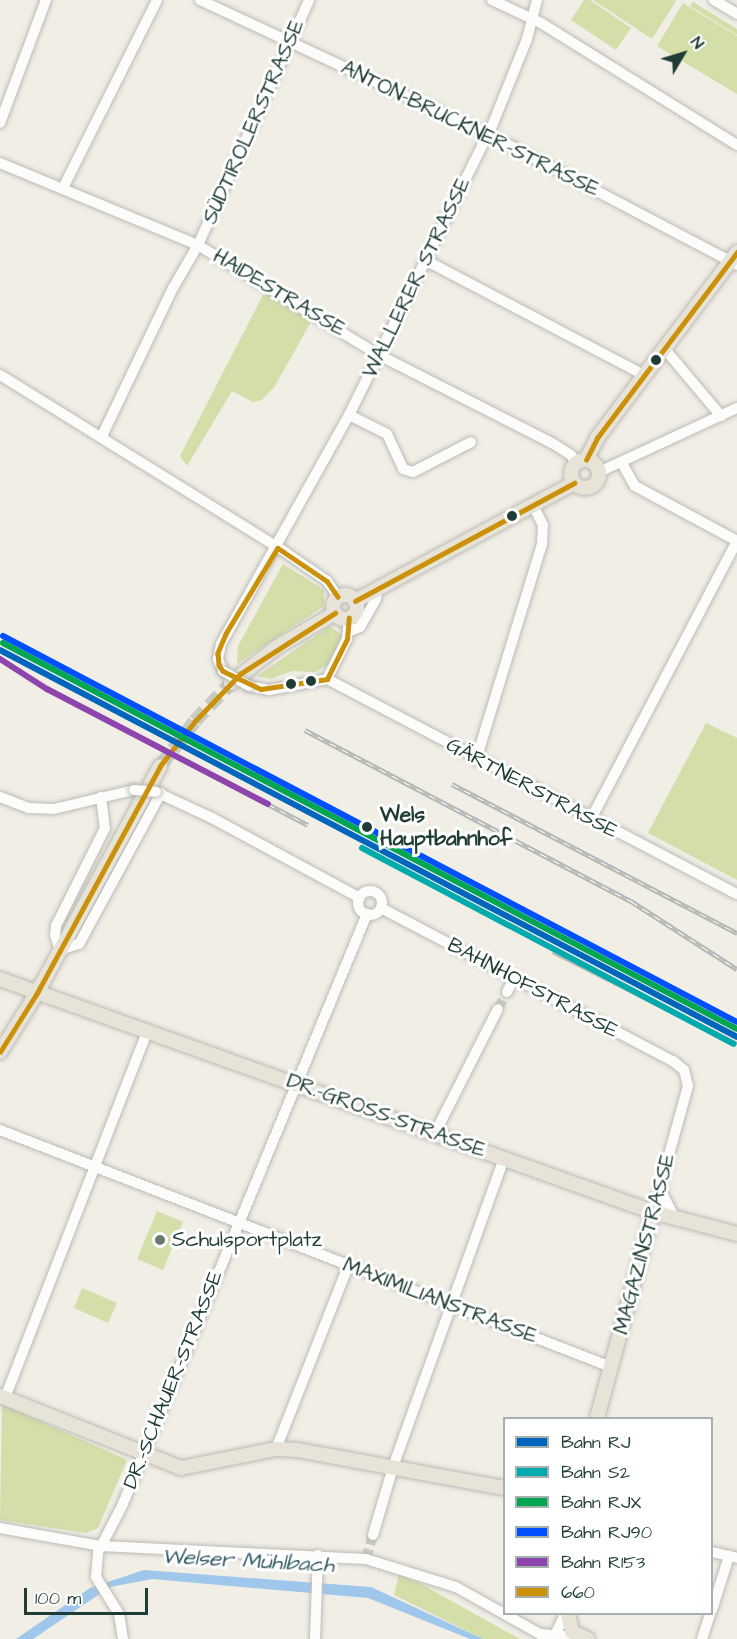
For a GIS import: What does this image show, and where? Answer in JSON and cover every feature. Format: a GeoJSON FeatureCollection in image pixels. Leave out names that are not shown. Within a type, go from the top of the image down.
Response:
{"type":"FeatureCollection","features":[{"type":"Feature","properties":{"kind":"main road"},"geometry":{"type":"LineString","coordinates":[[574,483],[571,476],[588,451],[663,348],[735,259]]}},
{"type":"Feature","properties":{"kind":"main road"},"geometry":{"type":"LineString","coordinates":[[355,601],[534,507],[574,483],[590,487],[596,482],[598,472],[581,462]]}},
{"type":"Feature","properties":{"kind":"main road"},"geometry":{"type":"LineString","coordinates":[[347,595],[355,601],[356,611],[350,625],[335,613],[333,605],[338,597],[347,595]]}},
{"type":"Feature","properties":{"kind":"main road"},"geometry":{"type":"LineString","coordinates":[[227,677],[335,613]]}},
{"type":"Feature","properties":{"kind":"main road"},"geometry":{"type":"LineString","coordinates":[[0,1052],[37,993],[126,824],[160,766]]}},
{"type":"Feature","properties":{"kind":"main road"},"geometry":{"type":"LineString","coordinates":[[0,979],[37,993]]}},
{"type":"Feature","properties":{"kind":"main road","name":"DR.-GROSS-STRASSE"},"geometry":{"type":"LineString","coordinates":[[37,993],[296,1083],[434,1135],[653,1212],[737,1234]]}},
{"type":"Feature","properties":{"kind":"main road","name":"MAGAZINSTRASSE"},"geometry":{"type":"LineString","coordinates":[[598,1417],[653,1212]]}},
{"type":"Feature","properties":{"kind":"main road"},"geometry":{"type":"LineString","coordinates":[[2,1397],[143,1453],[190,1468],[276,1449],[394,1464],[503,1488]]}},
{"type":"Feature","properties":{"kind":"main road"},"geometry":{"type":"LineString","coordinates":[[567,1617],[583,1638]]}},
{"type":"Feature","properties":{"kind":"street"},"geometry":{"type":"LineString","coordinates":[[0,123],[46,0]]}},
{"type":"Feature","properties":{"kind":"street"},"geometry":{"type":"LineString","coordinates":[[63,188],[157,0]]}},
{"type":"Feature","properties":{"kind":"street","name":"ANTON-BRUCKNER-STRASSE"},"geometry":{"type":"LineString","coordinates":[[200,0],[488,135],[735,259]]}},
{"type":"Feature","properties":{"kind":"street","name":"SÜDTIROLERSTRASSE"},"geometry":{"type":"LineString","coordinates":[[102,436],[173,288],[198,245],[309,0]]}},
{"type":"Feature","properties":{"kind":"street"},"geometry":{"type":"LineString","coordinates":[[492,0],[534,19],[737,145]]}},
{"type":"Feature","properties":{"kind":"street","name":"WALLERER STRASSE"},"geometry":{"type":"LineString","coordinates":[[227,677],[218,659],[221,644],[278,548],[349,416],[424,260],[488,135],[534,19],[537,0]]}},
{"type":"Feature","properties":{"kind":"street"},"geometry":{"type":"LineString","coordinates":[[714,0],[737,14]]}},
{"type":"Feature","properties":{"kind":"street","name":"HAIDESTRASSE"},"geometry":{"type":"LineString","coordinates":[[0,164],[198,245],[379,355],[552,442],[581,462]]}},
{"type":"Feature","properties":{"kind":"street"},"geometry":{"type":"LineString","coordinates":[[424,260],[644,375]]}},
{"type":"Feature","properties":{"kind":"street"},"geometry":{"type":"LineString","coordinates":[[663,348],[721,416]]}},
{"type":"Feature","properties":{"kind":"street"},"geometry":{"type":"LineString","coordinates":[[0,375],[102,436],[278,548],[327,581],[338,597]]}},
{"type":"Feature","properties":{"kind":"street"},"geometry":{"type":"LineString","coordinates":[[598,472],[622,464],[737,408]]}},
{"type":"Feature","properties":{"kind":"street"},"geometry":{"type":"LineString","coordinates":[[349,416],[387,434],[404,469],[413,472],[471,442]]}},
{"type":"Feature","properties":{"kind":"street"},"geometry":{"type":"LineString","coordinates":[[591,819],[737,541],[636,486],[622,464]]}},
{"type":"Feature","properties":{"kind":"street"},"geometry":{"type":"LineString","coordinates":[[476,760],[542,544],[543,525],[534,507]]}},
{"type":"Feature","properties":{"kind":"street"},"geometry":{"type":"LineString","coordinates":[[227,677],[249,686],[269,690],[327,679],[350,625],[360,627],[376,599],[377,589]]}},
{"type":"Feature","properties":{"kind":"street","name":"GÄRTNERSTRASSE"},"geometry":{"type":"LineString","coordinates":[[327,679],[476,760],[737,894]]}},
{"type":"Feature","properties":{"kind":"street","name":"BAHNHOFSTRASSE"},"geometry":{"type":"LineString","coordinates":[[0,797],[29,808],[54,809],[134,790],[158,793],[360,898],[364,892],[375,892],[381,897],[381,908],[684,1070]]}},
{"type":"Feature","properties":{"kind":"street"},"geometry":{"type":"LineString","coordinates":[[101,797],[105,828],[56,926],[55,935],[60,950],[79,944],[158,793]]}},
{"type":"Feature","properties":{"kind":"street"},"geometry":{"type":"LineString","coordinates":[[360,898],[359,906],[367,914],[381,908]]}},
{"type":"Feature","properties":{"kind":"street","name":"DR.-SCHAUER-STRASSE"},"geometry":{"type":"LineString","coordinates":[[123,1639],[119,1614],[97,1582],[94,1564],[143,1453],[237,1222],[367,914]]}},
{"type":"Feature","properties":{"kind":"street"},"geometry":{"type":"LineString","coordinates":[[507,992],[514,978]]}},
{"type":"Feature","properties":{"kind":"street"},"geometry":{"type":"LineString","coordinates":[[434,1135],[498,1009]]}},
{"type":"Feature","properties":{"kind":"street"},"geometry":{"type":"LineString","coordinates":[[2,1397],[147,1032]]}},
{"type":"Feature","properties":{"kind":"street","name":"MAGAZINSTRASSE"},"geometry":{"type":"LineString","coordinates":[[653,1212],[688,1086],[684,1070]]}},
{"type":"Feature","properties":{"kind":"street","name":"MAXIMILIANSTRASSE"},"geometry":{"type":"LineString","coordinates":[[0,1130],[95,1164],[348,1266],[611,1367]]}},
{"type":"Feature","properties":{"kind":"street"},"geometry":{"type":"LineString","coordinates":[[373,1535],[394,1464],[504,1159]]}},
{"type":"Feature","properties":{"kind":"street"},"geometry":{"type":"LineString","coordinates":[[660,1188],[675,1218]]}},
{"type":"Feature","properties":{"kind":"street"},"geometry":{"type":"LineString","coordinates":[[276,1449],[348,1266]]}},
{"type":"Feature","properties":{"kind":"street"},"geometry":{"type":"LineString","coordinates":[[0,1528],[101,1546],[366,1558],[456,1587],[503,1614]]}},
{"type":"Feature","properties":{"kind":"street"},"geometry":{"type":"LineString","coordinates":[[713,1552],[733,1557],[713,1607]]}},
{"type":"Feature","properties":{"kind":"street"},"geometry":{"type":"LineString","coordinates":[[315,1639],[318,1555]]}},
{"type":"Feature","properties":{"kind":"street"},"geometry":{"type":"LineString","coordinates":[[505,1615],[553,1638],[583,1638]]}},
{"type":"Feature","properties":{"kind":"street"},"geometry":{"type":"LineString","coordinates":[[702,1639],[710,1615]]}},
{"type":"Feature","properties":{"kind":"street"},"geometry":{"type":"LineString","coordinates":[[553,1638],[567,1617]]}},
{"type":"Feature","properties":{"kind":"green space"},"geometry":{"type":"Polygon","coordinates":[[[584,0],[590,0],[631,28],[616,50],[571,20],[584,0]]]}},
{"type":"Feature","properties":{"kind":"green space"},"geometry":{"type":"Polygon","coordinates":[[[593,0],[674,0],[676,1],[652,39],[593,0]]]}},
{"type":"Feature","properties":{"kind":"green space"},"geometry":{"type":"Polygon","coordinates":[[[693,2],[737,29],[737,35],[690,6],[693,2]]]}},
{"type":"Feature","properties":{"kind":"green space"},"geometry":{"type":"Polygon","coordinates":[[[683,3],[737,36],[737,94],[657,46],[683,3]]]}},
{"type":"Feature","properties":{"kind":"green space"},"geometry":{"type":"Polygon","coordinates":[[[265,291],[312,320],[275,386],[262,400],[253,402],[232,391],[187,466],[180,456],[265,291]]]}},
{"type":"Feature","properties":{"kind":"green space"},"geometry":{"type":"Polygon","coordinates":[[[283,564],[324,590],[324,606],[237,664],[238,646],[283,564]]]}},
{"type":"Feature","properties":{"kind":"green space"},"geometry":{"type":"Polygon","coordinates":[[[330,626],[343,636],[337,654],[328,665],[315,672],[292,671],[271,679],[257,676],[330,626]]]}},
{"type":"Feature","properties":{"kind":"green space"},"geometry":{"type":"Polygon","coordinates":[[[706,723],[737,738],[737,880],[648,833],[706,723]]]}},
{"type":"Feature","properties":{"kind":"green space","name":"Schulsportplatz"},"geometry":{"type":"Polygon","coordinates":[[[157,1211],[183,1222],[163,1270],[137,1259],[157,1211]]]}},
{"type":"Feature","properties":{"kind":"green space"},"geometry":{"type":"Polygon","coordinates":[[[82,1288],[117,1303],[108,1323],[74,1308],[82,1288]]]}},
{"type":"Feature","properties":{"kind":"green space"},"geometry":{"type":"Polygon","coordinates":[[[2,1404],[127,1460],[98,1528],[86,1533],[0,1520],[2,1404]]]}},
{"type":"Feature","properties":{"kind":"green space"},"geometry":{"type":"Polygon","coordinates":[[[399,1575],[421,1584],[520,1639],[483,1639],[394,1595],[399,1575]]]}},
{"type":"Feature","properties":{"kind":"water"},"geometry":{"type":"Polygon","coordinates":[[[144,1570],[371,1587],[483,1639],[470,1639],[368,1598],[152,1579],[110,1587],[33,1639],[16,1639],[90,1588],[144,1570]]]}},
{"type":"Feature","properties":{"kind":"tunnel"},"geometry":{"type":"LineString","coordinates":[[160,766],[195,721],[231,683]]}},
{"type":"Feature","properties":{"kind":"tunnel"},"geometry":{"type":"LineString","coordinates":[[498,1009],[507,992]]}},
{"type":"Feature","properties":{"kind":"tunnel"},"geometry":{"type":"LineString","coordinates":[[366,1559],[373,1535]]}},
{"type":"Feature","properties":{"kind":"railway"},"geometry":{"type":"LineString","coordinates":[[305,730],[631,901],[737,969]]}},
{"type":"Feature","properties":{"kind":"railway"},"geometry":{"type":"LineString","coordinates":[[452,784],[737,933]]}},
{"type":"Feature","properties":{"kind":"railway"},"geometry":{"type":"LineString","coordinates":[[268,804],[308,825]]}},
{"type":"Feature","properties":{"kind":"railway"},"geometry":{"type":"LineString","coordinates":[[553,951],[737,1044]]}},
{"type":"Feature","properties":{"kind":"rail line","name":"RJ90"},"geometry":{"type":"LineString","coordinates":[[3,636],[737,1022]]}},
{"type":"Feature","properties":{"kind":"rail line","name":"RJX"},"geometry":{"type":"LineString","coordinates":[[3,643],[737,1029]]}},
{"type":"Feature","properties":{"kind":"rail line","name":"RJ"},"geometry":{"type":"LineString","coordinates":[[0,650],[737,1037]]}},
{"type":"Feature","properties":{"kind":"rail line","name":"R153"},"geometry":{"type":"LineString","coordinates":[[0,659],[47,689],[268,804]]}},
{"type":"Feature","properties":{"kind":"rail line","name":"S2"},"geometry":{"type":"LineString","coordinates":[[362,848],[734,1044]]}},
{"type":"Feature","properties":{"kind":"transit line","name":"660"},"geometry":{"type":"LineString","coordinates":[[586,460],[597,438],[737,252]]}},
{"type":"Feature","properties":{"kind":"transit line","name":"660"},"geometry":{"type":"LineString","coordinates":[[355,601],[574,483]]}},
{"type":"Feature","properties":{"kind":"transit line","name":"660"},"geometry":{"type":"LineString","coordinates":[[278,548],[226,634],[218,653],[219,665],[223,671],[261,689],[327,679]]}},
{"type":"Feature","properties":{"kind":"transit line","name":"660"},"geometry":{"type":"LineString","coordinates":[[278,548],[327,581],[338,597]]}},
{"type":"Feature","properties":{"kind":"transit line","name":"660"},"geometry":{"type":"LineString","coordinates":[[0,1052],[37,993],[160,766],[195,721],[240,674],[335,613]]}},
{"type":"Feature","properties":{"kind":"transit line","name":"660"},"geometry":{"type":"LineString","coordinates":[[327,679],[347,639],[349,618]]}},
{"type":"Feature","properties":{"kind":"place","name":"Wels Hauptbahnhof"},"geometry":{"type":"Point","coordinates":[367,827]}},
{"type":"Feature","properties":{"kind":"place","name":"Schulsportplatz"},"geometry":{"type":"Point","coordinates":[160,1240]}},
{"type":"Feature","properties":{"kind":"water label","name":"Welser Mühlbach"},"geometry":{"type":"Point","coordinates":[248,1561]}}]}
